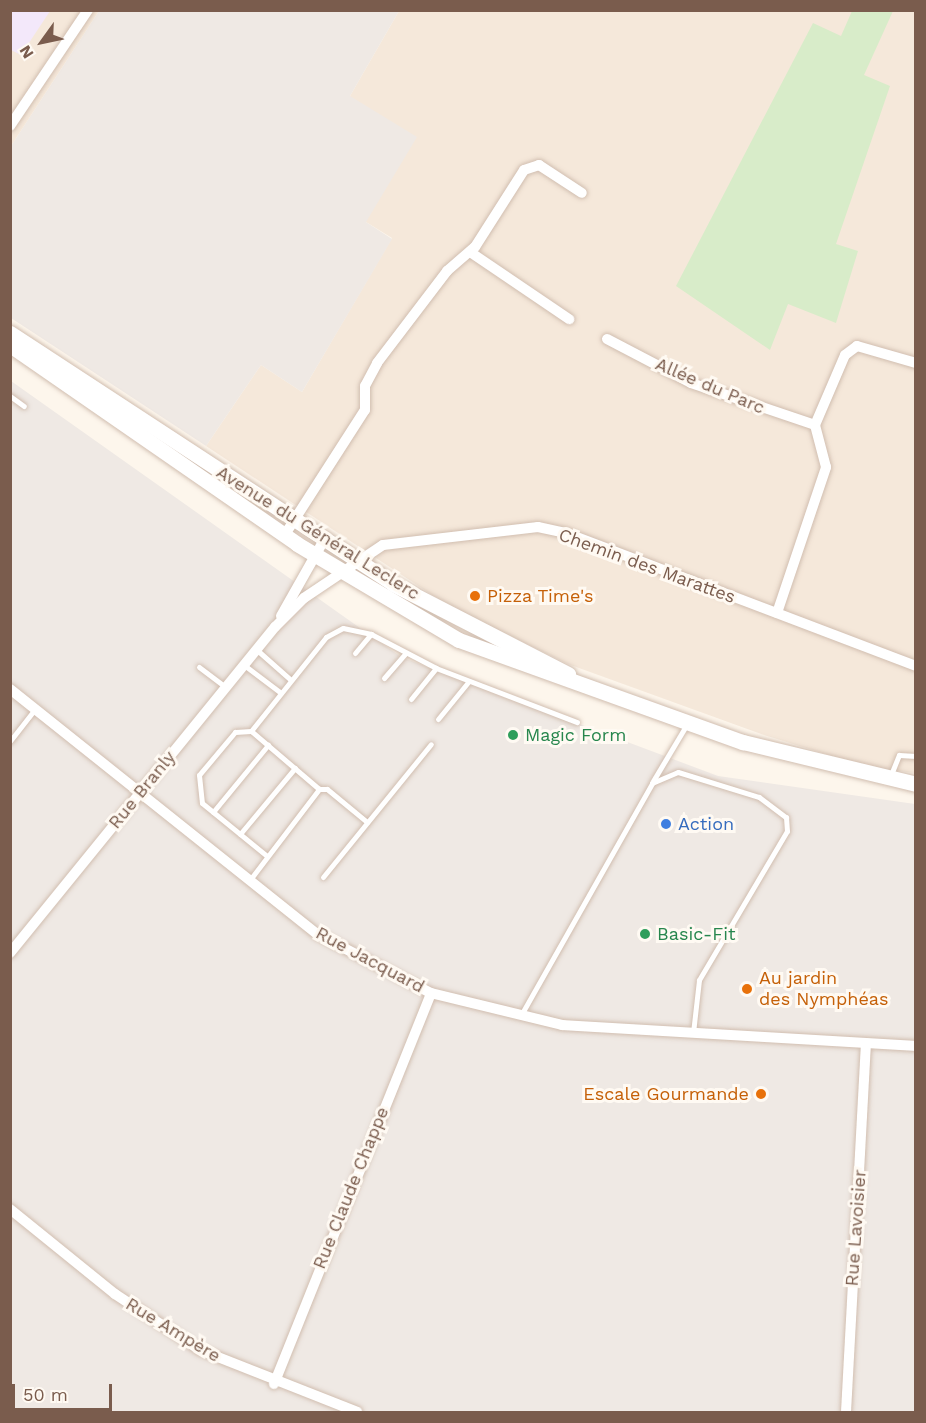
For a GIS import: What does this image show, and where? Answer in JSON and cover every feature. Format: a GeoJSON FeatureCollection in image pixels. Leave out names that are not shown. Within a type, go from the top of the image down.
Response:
{"type":"FeatureCollection","features":[{"type":"Feature","properties":{"kind":"main road","name":"Avenue du Général Leclerc"},"geometry":{"type":"LineString","coordinates":[[10,333],[357,562],[536,658],[640,706]]}},
{"type":"Feature","properties":{"kind":"main road","name":"Avenue du Général Leclerc"},"geometry":{"type":"LineString","coordinates":[[10,345],[340,573],[459,640],[688,723],[889,779],[915,784]]}},
{"type":"Feature","properties":{"kind":"street"},"geometry":{"type":"LineString","coordinates":[[10,126],[88,10]]}},
{"type":"Feature","properties":{"kind":"street"},"geometry":{"type":"LineString","coordinates":[[284,536],[365,410],[365,386],[377,363],[447,271],[470,252],[532,164],[582,193]]}},
{"type":"Feature","properties":{"kind":"street"},"geometry":{"type":"LineString","coordinates":[[470,252],[569,319]]}},
{"type":"Feature","properties":{"kind":"street","name":"Allée du Parc"},"geometry":{"type":"LineString","coordinates":[[607,339],[691,383],[815,425]]}},
{"type":"Feature","properties":{"kind":"street"},"geometry":{"type":"LineString","coordinates":[[777,614],[826,467],[815,425],[845,355],[857,346],[915,363]]}},
{"type":"Feature","properties":{"kind":"street","name":"Chemin des Marattes"},"geometry":{"type":"LineString","coordinates":[[340,573],[383,545],[537,527],[915,666]]}},
{"type":"Feature","properties":{"kind":"street","name":"Rue Branly"},"geometry":{"type":"LineString","coordinates":[[10,954],[138,793],[275,627],[324,540]]}},
{"type":"Feature","properties":{"kind":"street","name":"Rue Branly"},"geometry":{"type":"LineString","coordinates":[[275,627],[340,573]]}},
{"type":"Feature","properties":{"kind":"street","name":"Rue Jacquard"},"geometry":{"type":"LineString","coordinates":[[10,689],[248,882],[317,934],[431,993],[520,1017],[693,1033],[915,1046]]}},
{"type":"Feature","properties":{"kind":"street","name":"Rue Claude Chappe"},"geometry":{"type":"LineString","coordinates":[[273,1384],[431,993]]}},
{"type":"Feature","properties":{"kind":"street","name":"Rue Lavoisier"},"geometry":{"type":"LineString","coordinates":[[846,1413],[866,1044]]}},
{"type":"Feature","properties":{"kind":"street","name":"Rue Ampère"},"geometry":{"type":"LineString","coordinates":[[10,1209],[165,1330],[273,1384],[357,1413]]}},
{"type":"Feature","properties":{"kind":"lane"},"geometry":{"type":"LineString","coordinates":[[10,396],[24,406]]}},
{"type":"Feature","properties":{"kind":"lane"},"geometry":{"type":"LineString","coordinates":[[251,731],[326,637],[343,628],[371,634],[405,654],[436,668],[577,722]]}},
{"type":"Feature","properties":{"kind":"lane"},"geometry":{"type":"LineString","coordinates":[[355,653],[371,634]]}},
{"type":"Feature","properties":{"kind":"lane"},"geometry":{"type":"LineString","coordinates":[[257,650],[291,680]]}},
{"type":"Feature","properties":{"kind":"lane"},"geometry":{"type":"LineString","coordinates":[[384,678],[405,654]]}},
{"type":"Feature","properties":{"kind":"lane"},"geometry":{"type":"LineString","coordinates":[[244,665],[281,693]]}},
{"type":"Feature","properties":{"kind":"lane"},"geometry":{"type":"LineString","coordinates":[[200,667],[226,687]]}},
{"type":"Feature","properties":{"kind":"lane"},"geometry":{"type":"LineString","coordinates":[[411,699],[436,668]]}},
{"type":"Feature","properties":{"kind":"lane"},"geometry":{"type":"LineString","coordinates":[[438,719],[469,681]]}},
{"type":"Feature","properties":{"kind":"lane"},"geometry":{"type":"LineString","coordinates":[[10,741],[35,709]]}},
{"type":"Feature","properties":{"kind":"lane"},"geometry":{"type":"LineString","coordinates":[[520,1017],[688,723]]}},
{"type":"Feature","properties":{"kind":"lane"},"geometry":{"type":"LineString","coordinates":[[267,856],[202,803],[199,775],[235,732],[251,731],[319,789],[327,789],[367,822]]}},
{"type":"Feature","properties":{"kind":"lane"},"geometry":{"type":"LineString","coordinates":[[323,877],[431,744]]}},
{"type":"Feature","properties":{"kind":"lane"},"geometry":{"type":"LineString","coordinates":[[213,812],[268,745]]}},
{"type":"Feature","properties":{"kind":"lane"},"geometry":{"type":"LineString","coordinates":[[889,779],[899,755],[915,756]]}},
{"type":"Feature","properties":{"kind":"lane"},"geometry":{"type":"LineString","coordinates":[[240,834],[295,768]]}},
{"type":"Feature","properties":{"kind":"lane"},"geometry":{"type":"LineString","coordinates":[[652,783],[678,772],[759,797],[786,817],[787,831],[699,980],[693,1033]]}},
{"type":"Feature","properties":{"kind":"lane"},"geometry":{"type":"LineString","coordinates":[[248,882],[319,789]]}},
{"type":"Feature","properties":{"kind":"shaded area"},"geometry":{"type":"Polygon","coordinates":[[[10,11],[50,11],[21,55],[11,50],[10,11]]]}},
{"type":"Feature","properties":{"kind":"shaded area"},"geometry":{"type":"Polygon","coordinates":[[[11,11],[99,11],[11,146],[11,11]]]}},
{"type":"Feature","properties":{"kind":"shaded area"},"geometry":{"type":"Polygon","coordinates":[[[99,11],[399,11],[350,96],[417,137],[366,222],[392,239],[302,392],[261,365],[206,446],[11,318],[11,146],[99,11]]]}},
{"type":"Feature","properties":{"kind":"shaded area"},"geometry":{"type":"Polygon","coordinates":[[[399,11],[915,11],[915,773],[868,767],[764,735],[568,664],[449,606],[206,446],[261,365],[302,392],[392,238],[366,222],[350,96],[399,11]]]}},
{"type":"Feature","properties":{"kind":"shaded area"},"geometry":{"type":"Polygon","coordinates":[[[11,381],[401,657],[718,776],[915,804],[915,1412],[11,1412],[11,381]]]}},
{"type":"Feature","properties":{"kind":"green space"},"geometry":{"type":"Polygon","coordinates":[[[852,11],[893,11],[864,75],[890,86],[836,244],[858,251],[836,323],[788,304],[770,350],[676,286],[813,23],[841,36],[852,11]]]}},
{"type":"Feature","properties":{"kind":"place","name":"Pizza Time's"},"geometry":{"type":"Point","coordinates":[475,596]}},
{"type":"Feature","properties":{"kind":"place","name":"Magic Form"},"geometry":{"type":"Point","coordinates":[513,735]}},
{"type":"Feature","properties":{"kind":"place","name":"Action"},"geometry":{"type":"Point","coordinates":[666,824]}},
{"type":"Feature","properties":{"kind":"place","name":"Basic-Fit"},"geometry":{"type":"Point","coordinates":[645,934]}},
{"type":"Feature","properties":{"kind":"place","name":"Au jardin des Nymphéas"},"geometry":{"type":"Point","coordinates":[747,989]}},
{"type":"Feature","properties":{"kind":"place","name":"Escale Gourmande"},"geometry":{"type":"Point","coordinates":[761,1094]}}]}
